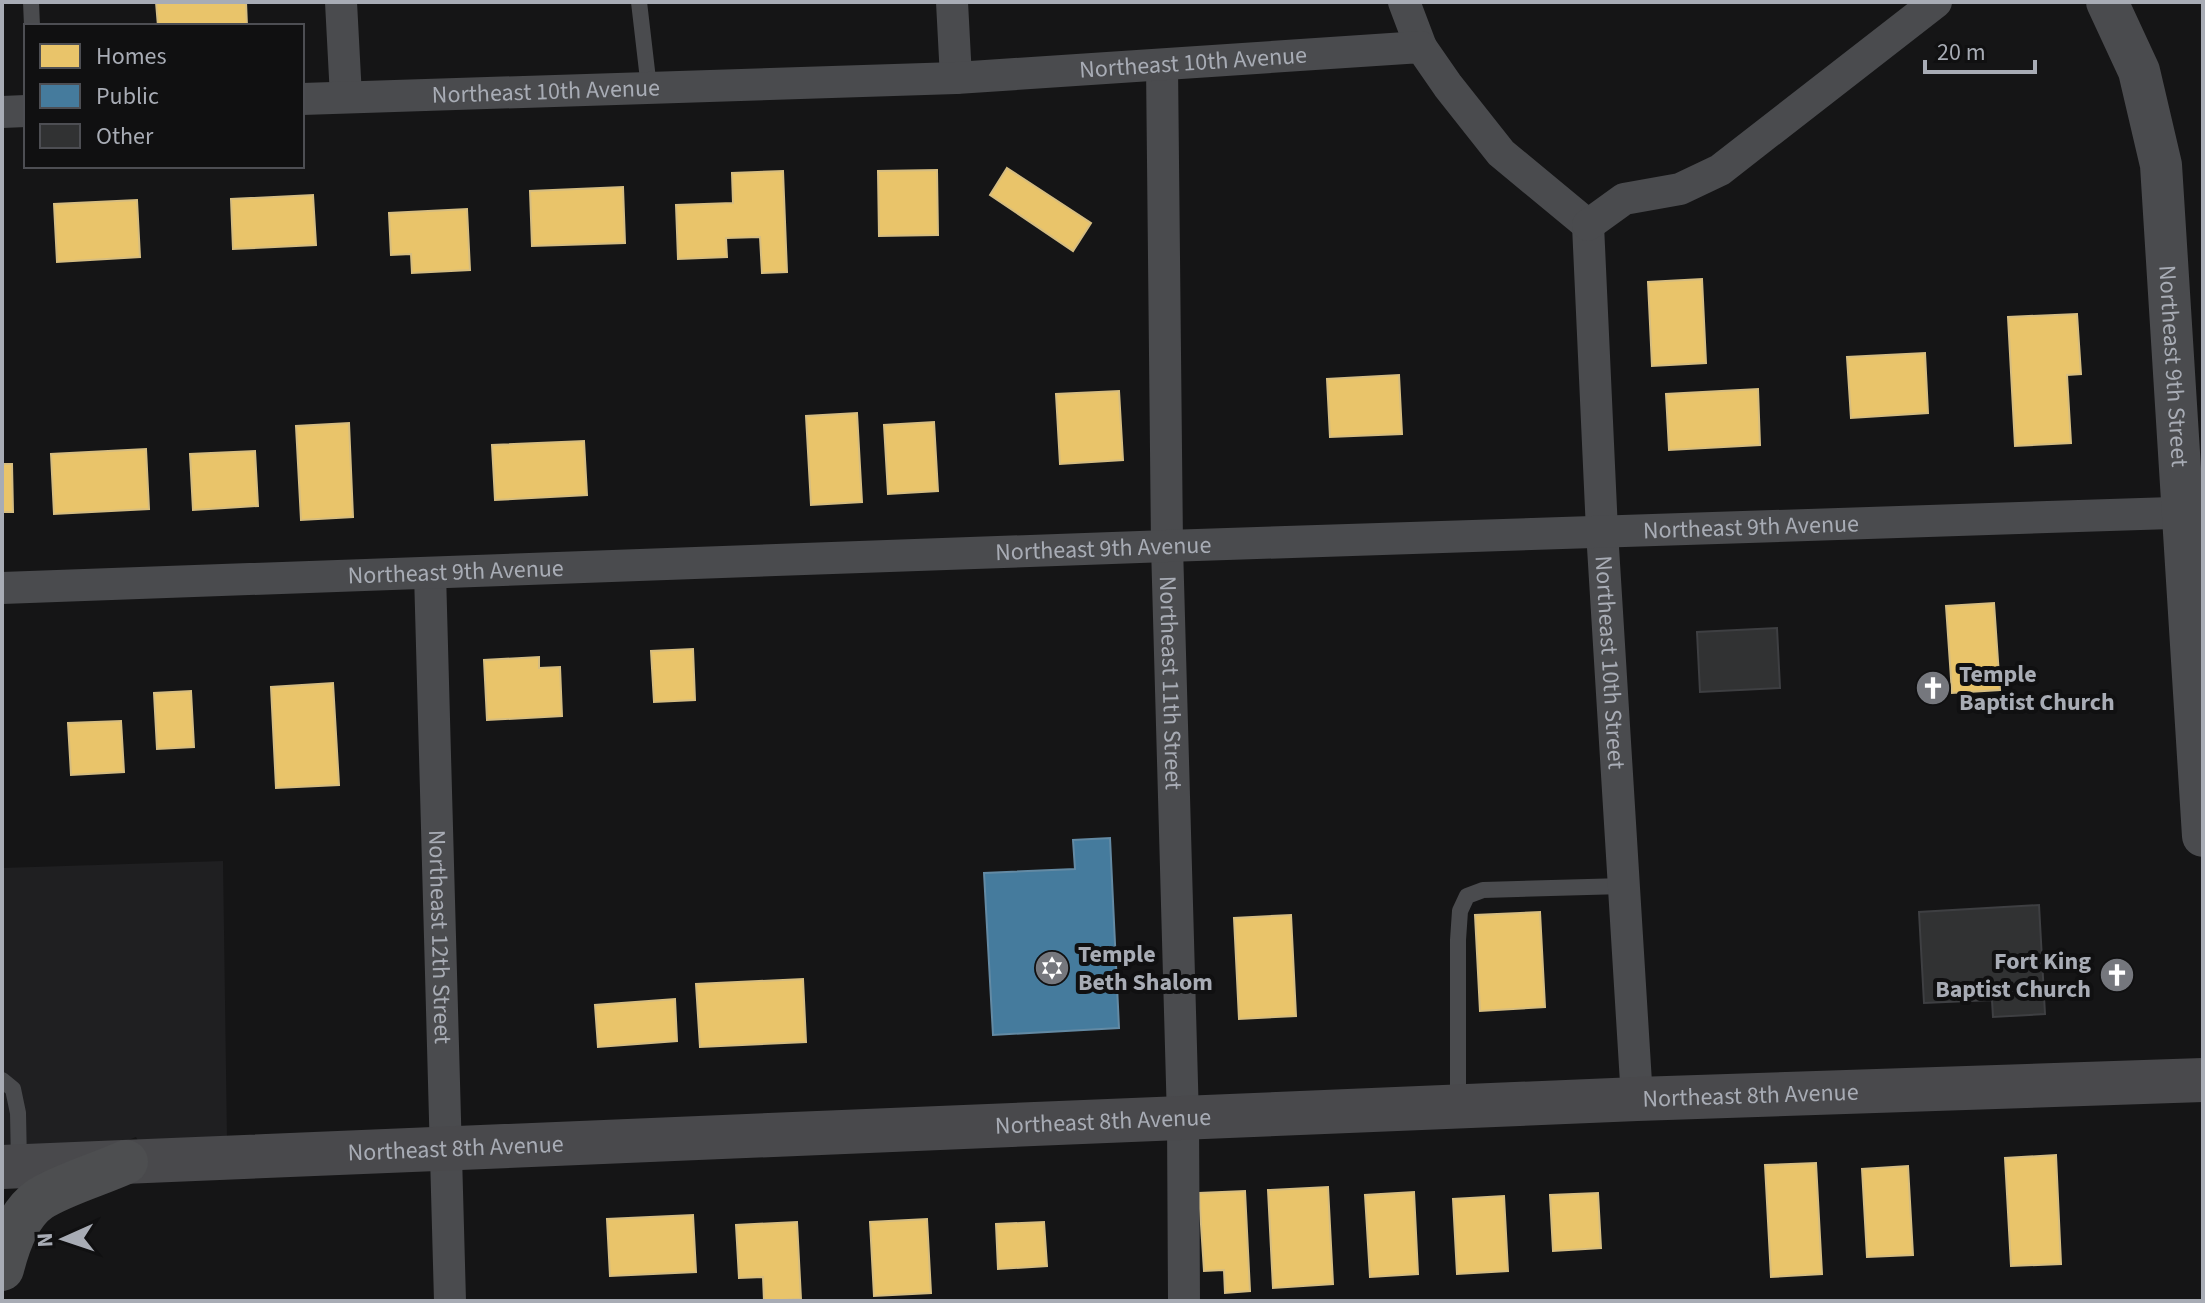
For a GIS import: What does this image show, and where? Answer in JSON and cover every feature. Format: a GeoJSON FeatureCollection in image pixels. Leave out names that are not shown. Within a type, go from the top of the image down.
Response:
{"type":"FeatureCollection","features":[{"type":"Feature","properties":{"kind":"main road","name":"Northeast 8th Avenue"},"geometry":{"type":"LineString","coordinates":[[10,1166],[1637,1099],[2203,1080]]}},
{"type":"Feature","properties":{"kind":"main road"},"geometry":{"type":"LineString","coordinates":[[2,1269],[9,1244],[21,1220],[39,1200],[126,1162]]}},
{"type":"Feature","properties":{"kind":"street"},"geometry":{"type":"LineString","coordinates":[[341,2],[346,97]]}},
{"type":"Feature","properties":{"kind":"street"},"geometry":{"type":"LineString","coordinates":[[952,2],[956,78]]}},
{"type":"Feature","properties":{"kind":"street"},"geometry":{"type":"LineString","coordinates":[[1404,2],[1421,47],[1501,153],[1588,225],[1624,199],[1680,189],[1720,170],[1936,2]]}},
{"type":"Feature","properties":{"kind":"street","name":"Northeast 9th Street"},"geometry":{"type":"LineString","coordinates":[[2107,2],[2139,71],[2161,165],[2193,513],[2203,836]]}},
{"type":"Feature","properties":{"kind":"street","name":"Northeast 10th Avenue"},"geometry":{"type":"LineString","coordinates":[[304,99],[956,78],[1421,47]]}},
{"type":"Feature","properties":{"kind":"street","name":"Northeast 11th Street"},"geometry":{"type":"LineString","coordinates":[[1162,65],[1167,546],[1183,1119],[1184,1301]]}},
{"type":"Feature","properties":{"kind":"street"},"geometry":{"type":"LineString","coordinates":[[2,112],[24,111]]}},
{"type":"Feature","properties":{"kind":"street","name":"Northeast 10th Street"},"geometry":{"type":"LineString","coordinates":[[1588,225],[1602,531],[1637,1099]]}},
{"type":"Feature","properties":{"kind":"street","name":"Northeast 9th Avenue"},"geometry":{"type":"LineString","coordinates":[[2,588],[2193,513]]}},
{"type":"Feature","properties":{"kind":"street","name":"Northeast 12th Street"},"geometry":{"type":"LineString","coordinates":[[430,573],[450,1301]]}},
{"type":"Feature","properties":{"kind":"lane"},"geometry":{"type":"LineString","coordinates":[[31,2],[32,24]]}},
{"type":"Feature","properties":{"kind":"lane"},"geometry":{"type":"LineString","coordinates":[[639,2],[649,88]]}},
{"type":"Feature","properties":{"kind":"lane"},"geometry":{"type":"LineString","coordinates":[[1458,1107],[1458,940],[1460,911],[1467,896],[1483,890],[1624,886]]}},
{"type":"Feature","properties":{"kind":"lane"},"geometry":{"type":"LineString","coordinates":[[2,1080],[13,1089],[18,1113],[10,1166]]}},
{"type":"Feature","properties":{"kind":"shaded area"},"geometry":{"type":"Polygon","coordinates":[[[223,861],[227,1139],[139,1143],[136,1137],[121,1143],[2,1148],[2,868],[223,861]]]}},
{"type":"Feature","properties":{"kind":"building: Homes"},"geometry":{"type":"Polygon","coordinates":[[[156,2],[246,2],[247,24],[158,24],[156,2]]]}},
{"type":"Feature","properties":{"kind":"building: Homes"},"geometry":{"type":"Polygon","coordinates":[[[1007,168],[1091,223],[1073,251],[990,195],[1007,168]]]}},
{"type":"Feature","properties":{"kind":"building: Homes"},"geometry":{"type":"Polygon","coordinates":[[[937,170],[938,235],[879,236],[878,171],[937,170]]]}},
{"type":"Feature","properties":{"kind":"building: Homes"},"geometry":{"type":"Polygon","coordinates":[[[783,171],[787,272],[762,273],[760,237],[726,238],[727,257],[678,259],[676,205],[733,203],[732,173],[783,171]]]}},
{"type":"Feature","properties":{"kind":"building: Homes"},"geometry":{"type":"Polygon","coordinates":[[[623,187],[625,243],[532,246],[530,191],[623,187]]]}},
{"type":"Feature","properties":{"kind":"building: Homes"},"geometry":{"type":"Polygon","coordinates":[[[313,195],[316,245],[233,249],[231,199],[313,195]]]}},
{"type":"Feature","properties":{"kind":"building: Homes"},"geometry":{"type":"Polygon","coordinates":[[[137,200],[140,257],[57,262],[54,204],[137,200]]]}},
{"type":"Feature","properties":{"kind":"building: Homes"},"geometry":{"type":"Polygon","coordinates":[[[467,209],[470,270],[412,273],[411,254],[391,255],[389,213],[467,209]]]}},
{"type":"Feature","properties":{"kind":"building: Homes"},"geometry":{"type":"Polygon","coordinates":[[[1702,279],[1706,363],[1652,366],[1648,282],[1702,279]]]}},
{"type":"Feature","properties":{"kind":"building: Homes"},"geometry":{"type":"Polygon","coordinates":[[[2077,314],[2081,374],[2067,375],[2071,443],[2015,446],[2008,317],[2077,314]]]}},
{"type":"Feature","properties":{"kind":"building: Homes"},"geometry":{"type":"Polygon","coordinates":[[[1925,353],[1928,413],[1851,418],[1847,357],[1925,353]]]}},
{"type":"Feature","properties":{"kind":"building: Homes"},"geometry":{"type":"Polygon","coordinates":[[[1399,375],[1402,434],[1330,437],[1327,379],[1399,375]]]}},
{"type":"Feature","properties":{"kind":"building: Homes"},"geometry":{"type":"Polygon","coordinates":[[[1758,389],[1760,445],[1669,450],[1666,394],[1758,389]]]}},
{"type":"Feature","properties":{"kind":"building: Homes"},"geometry":{"type":"Polygon","coordinates":[[[1119,391],[1123,460],[1060,464],[1056,394],[1119,391]]]}},
{"type":"Feature","properties":{"kind":"building: Homes"},"geometry":{"type":"Polygon","coordinates":[[[857,413],[862,502],[811,505],[806,416],[857,413]]]}},
{"type":"Feature","properties":{"kind":"building: Homes"},"geometry":{"type":"Polygon","coordinates":[[[934,422],[938,491],[888,494],[884,425],[934,422]]]}},
{"type":"Feature","properties":{"kind":"building: Homes"},"geometry":{"type":"Polygon","coordinates":[[[349,423],[353,517],[301,520],[296,426],[349,423]]]}},
{"type":"Feature","properties":{"kind":"building: Homes"},"geometry":{"type":"Polygon","coordinates":[[[584,441],[587,495],[495,500],[492,445],[584,441]]]}},
{"type":"Feature","properties":{"kind":"building: Homes"},"geometry":{"type":"Polygon","coordinates":[[[146,449],[149,509],[54,514],[51,454],[146,449]]]}},
{"type":"Feature","properties":{"kind":"building: Homes"},"geometry":{"type":"Polygon","coordinates":[[[255,451],[258,506],[193,510],[190,454],[255,451]]]}},
{"type":"Feature","properties":{"kind":"building: Homes"},"geometry":{"type":"Polygon","coordinates":[[[2,464],[12,464],[13,512],[2,512],[2,464]]]}},
{"type":"Feature","properties":{"kind":"building: Homes"},"geometry":{"type":"Polygon","coordinates":[[[1994,603],[2000,690],[1952,693],[1946,606],[1994,603]]]}},
{"type":"Feature","properties":{"kind":"building: Homes"},"geometry":{"type":"Polygon","coordinates":[[[693,649],[695,700],[654,702],[651,651],[693,649]]]}},
{"type":"Feature","properties":{"kind":"building: Homes"},"geometry":{"type":"Polygon","coordinates":[[[539,657],[539,668],[560,667],[562,716],[487,720],[484,660],[539,657]]]}},
{"type":"Feature","properties":{"kind":"building: Homes"},"geometry":{"type":"Polygon","coordinates":[[[333,683],[339,785],[276,788],[271,687],[333,683]]]}},
{"type":"Feature","properties":{"kind":"building: Homes"},"geometry":{"type":"Polygon","coordinates":[[[191,691],[194,747],[157,749],[154,693],[191,691]]]}},
{"type":"Feature","properties":{"kind":"building: Homes"},"geometry":{"type":"Polygon","coordinates":[[[121,721],[124,772],[71,775],[68,723],[121,721]]]}},
{"type":"Feature","properties":{"kind":"building: Homes"},"geometry":{"type":"Polygon","coordinates":[[[1540,912],[1545,1007],[1480,1011],[1475,915],[1540,912]]]}},
{"type":"Feature","properties":{"kind":"building: Homes"},"geometry":{"type":"Polygon","coordinates":[[[1291,915],[1296,1016],[1239,1019],[1234,918],[1291,915]]]}},
{"type":"Feature","properties":{"kind":"building: Homes"},"geometry":{"type":"Polygon","coordinates":[[[803,979],[806,1042],[700,1047],[696,984],[803,979]]]}},
{"type":"Feature","properties":{"kind":"building: Homes"},"geometry":{"type":"Polygon","coordinates":[[[675,999],[677,1041],[598,1047],[595,1005],[675,999]]]}},
{"type":"Feature","properties":{"kind":"building: Homes"},"geometry":{"type":"Polygon","coordinates":[[[2056,1155],[2061,1264],[2011,1266],[2005,1158],[2056,1155]]]}},
{"type":"Feature","properties":{"kind":"building: Homes"},"geometry":{"type":"Polygon","coordinates":[[[1816,1163],[1822,1274],[1771,1277],[1765,1165],[1816,1163]]]}},
{"type":"Feature","properties":{"kind":"building: Homes"},"geometry":{"type":"Polygon","coordinates":[[[1908,1166],[1913,1255],[1867,1257],[1862,1169],[1908,1166]]]}},
{"type":"Feature","properties":{"kind":"building: Homes"},"geometry":{"type":"Polygon","coordinates":[[[1328,1187],[1333,1284],[1273,1288],[1268,1190],[1328,1187]]]}},
{"type":"Feature","properties":{"kind":"building: Homes"},"geometry":{"type":"Polygon","coordinates":[[[1245,1191],[1250,1291],[1225,1293],[1224,1270],[1204,1271],[1199,1193],[1245,1191]]]}},
{"type":"Feature","properties":{"kind":"building: Homes"},"geometry":{"type":"Polygon","coordinates":[[[1414,1192],[1418,1274],[1370,1277],[1365,1195],[1414,1192]]]}},
{"type":"Feature","properties":{"kind":"building: Homes"},"geometry":{"type":"Polygon","coordinates":[[[1598,1193],[1601,1248],[1553,1251],[1550,1195],[1598,1193]]]}},
{"type":"Feature","properties":{"kind":"building: Homes"},"geometry":{"type":"Polygon","coordinates":[[[1504,1196],[1508,1271],[1457,1274],[1453,1199],[1504,1196]]]}},
{"type":"Feature","properties":{"kind":"building: Homes"},"geometry":{"type":"Polygon","coordinates":[[[693,1215],[696,1272],[610,1276],[607,1219],[693,1215]]]}},
{"type":"Feature","properties":{"kind":"building: Homes"},"geometry":{"type":"Polygon","coordinates":[[[927,1219],[931,1293],[874,1296],[870,1222],[927,1219]]]}},
{"type":"Feature","properties":{"kind":"building: Homes"},"geometry":{"type":"Polygon","coordinates":[[[797,1222],[801,1299],[764,1301],[763,1277],[739,1278],[736,1225],[797,1222]]]}},
{"type":"Feature","properties":{"kind":"building: Homes"},"geometry":{"type":"Polygon","coordinates":[[[1044,1222],[1047,1266],[998,1269],[996,1224],[1044,1222]]]}},
{"type":"Feature","properties":{"kind":"building: Public"},"geometry":{"type":"Polygon","coordinates":[[[1110,838],[1119,1028],[993,1035],[984,873],[1075,869],[1073,840],[1110,838]]]}},
{"type":"Feature","properties":{"kind":"building: Other"},"geometry":{"type":"Polygon","coordinates":[[[1777,628],[1780,688],[1700,692],[1697,632],[1777,628]]]}},
{"type":"Feature","properties":{"kind":"building: Other"},"geometry":{"type":"Polygon","coordinates":[[[2039,905],[2045,1014],[1993,1017],[1992,1000],[1924,1003],[1919,912],[2039,905]]]}},
{"type":"Feature","properties":{"kind":"place","name":"Temple Baptist Church"},"geometry":{"type":"Point","coordinates":[1933,688]}},
{"type":"Feature","properties":{"kind":"place","name":"Temple Beth Shalom"},"geometry":{"type":"Point","coordinates":[1052,968]}},
{"type":"Feature","properties":{"kind":"place","name":"Fort King Baptist Church"},"geometry":{"type":"Point","coordinates":[2117,975]}}]}
